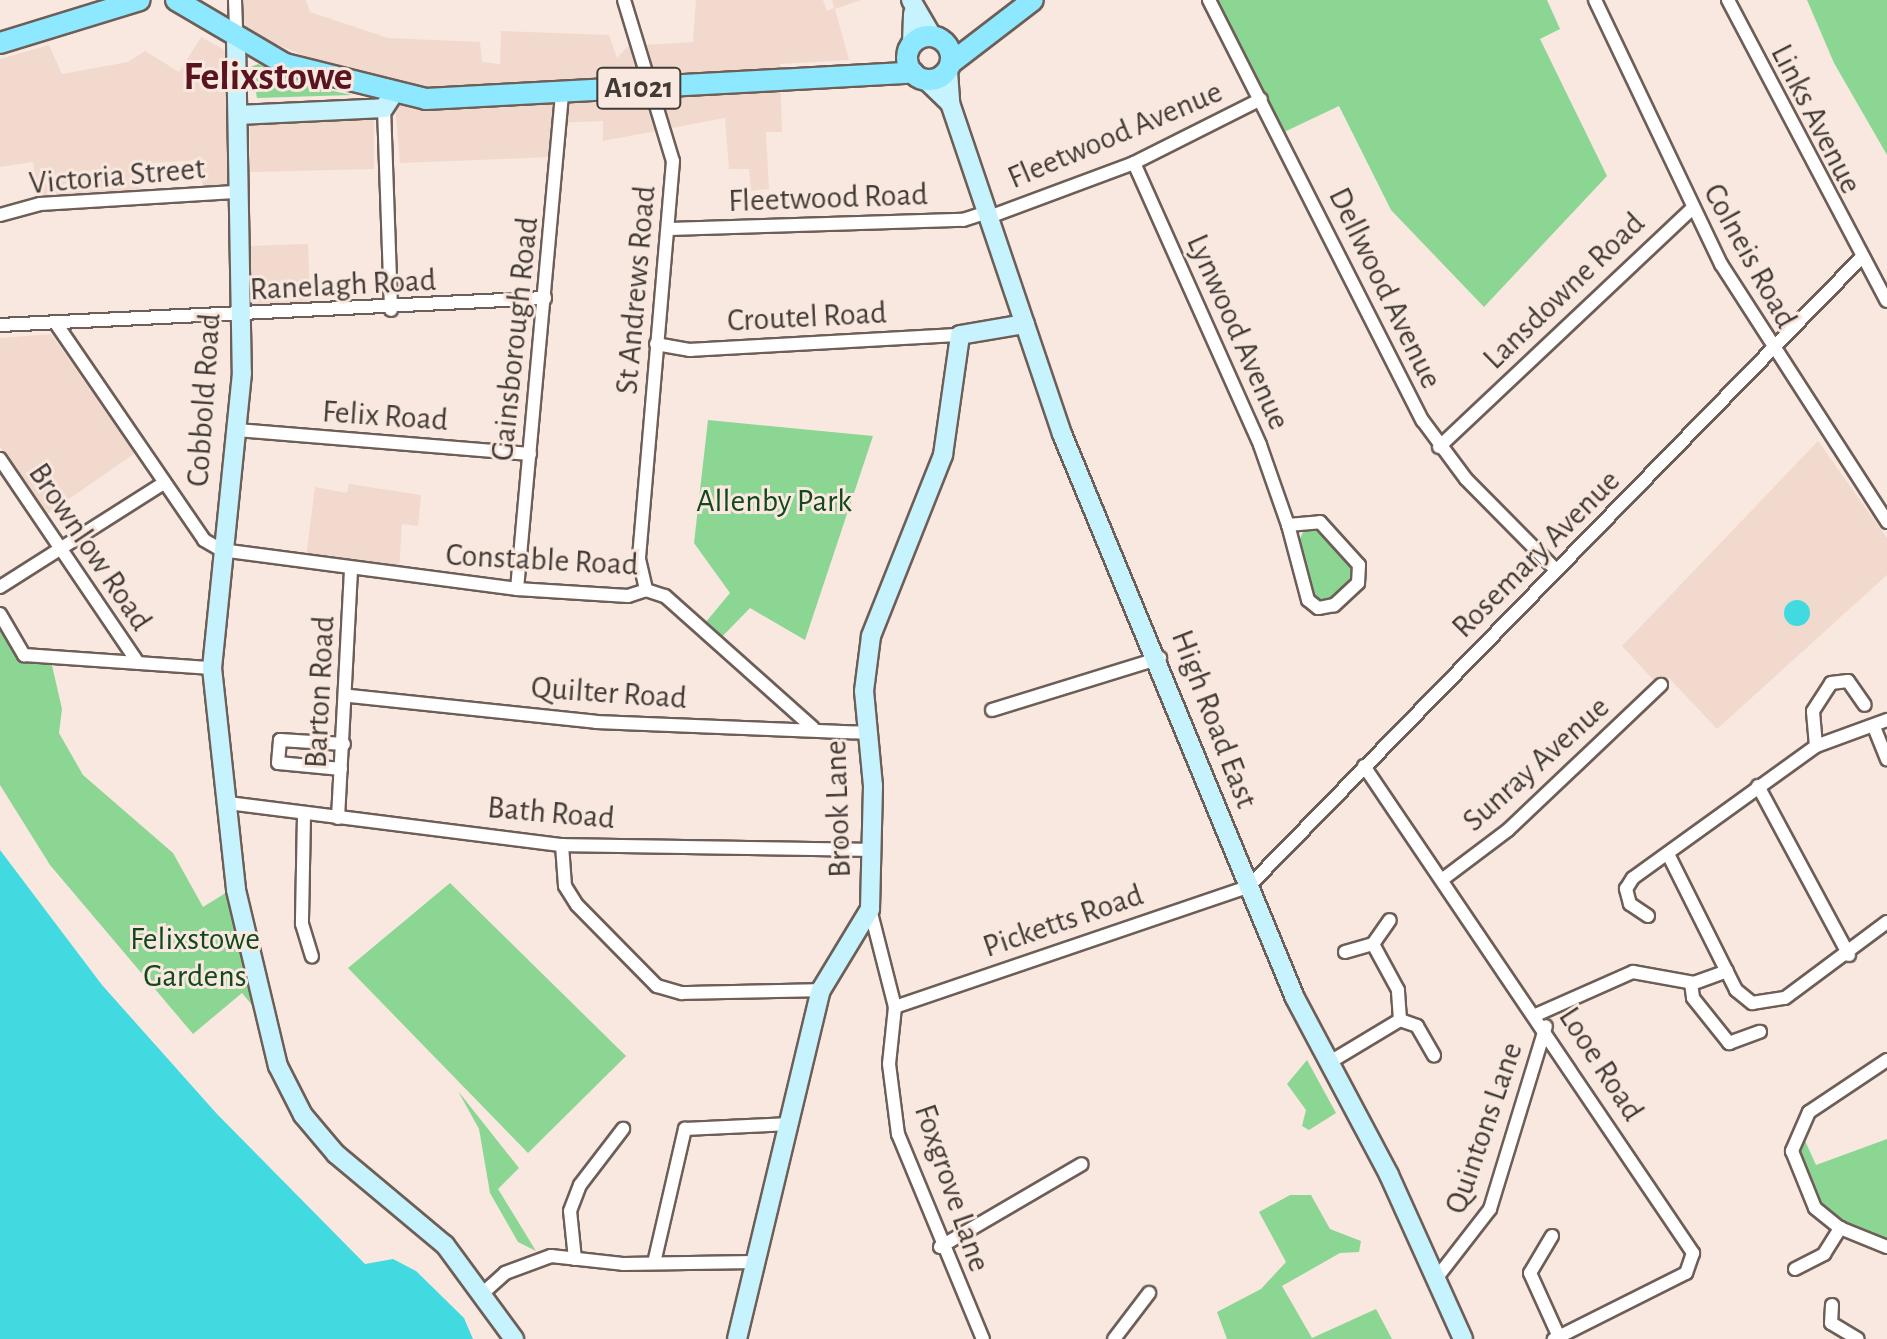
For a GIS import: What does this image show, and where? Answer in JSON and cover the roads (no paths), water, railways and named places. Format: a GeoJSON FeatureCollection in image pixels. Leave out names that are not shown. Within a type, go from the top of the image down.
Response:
{"type":"FeatureCollection","features":[{"type":"Feature","properties":{"kind":"main road"},"geometry":{"type":"LineString","coordinates":[[0,43],[140,0]]}},
{"type":"Feature","properties":{"kind":"main road","name":"A1021"},"geometry":{"type":"LineString","coordinates":[[176,0],[236,40],[313,75],[388,101],[562,94],[886,70],[920,77],[949,67],[974,42],[1033,0]]}},
{"type":"Feature","properties":{"kind":"main road"},"geometry":{"type":"LineString","coordinates":[[938,39],[949,67]]}},
{"type":"Feature","properties":{"kind":"main road"},"geometry":{"type":"LineString","coordinates":[[886,70],[910,48],[938,39],[974,42]]}},
{"type":"Feature","properties":{"kind":"main road"},"geometry":{"type":"LineString","coordinates":[[910,48],[920,77]]}},
{"type":"Feature","properties":{"kind":"street","name":"Cobbold Road"},"geometry":{"type":"LineString","coordinates":[[235,0],[244,316],[237,430],[221,550],[212,668],[236,890],[278,1066],[303,1115],[336,1154],[445,1245],[514,1339]]}},
{"type":"Feature","properties":{"kind":"street","name":"St Andrews Road"},"geometry":{"type":"LineString","coordinates":[[624,0],[673,161],[639,559],[646,590]]}},
{"type":"Feature","properties":{"kind":"street","name":"Dellwood Avenue"},"geometry":{"type":"LineString","coordinates":[[1209,0],[1439,447],[1556,570]]}},
{"type":"Feature","properties":{"kind":"street","name":"Colneis Road"},"geometry":{"type":"LineString","coordinates":[[1595,0],[1693,208],[1774,353],[1887,522]]}},
{"type":"Feature","properties":{"kind":"street","name":"Links Avenue"},"geometry":{"type":"LineString","coordinates":[[1728,0],[1861,258],[1887,301]]}},
{"type":"Feature","properties":{"kind":"street"},"geometry":{"type":"LineString","coordinates":[[913,5],[938,39]]}},
{"type":"Feature","properties":{"kind":"street"},"geometry":{"type":"LineString","coordinates":[[910,48],[913,5]]}},
{"type":"Feature","properties":{"kind":"street","name":"High Road East"},"geometry":{"type":"LineString","coordinates":[[949,67],[950,103],[1062,434],[1160,658],[1248,887],[1463,1339]]}},
{"type":"Feature","properties":{"kind":"street","name":"High Road East"},"geometry":{"type":"LineString","coordinates":[[920,77],[950,103]]}},
{"type":"Feature","properties":{"kind":"street","name":"Gainsborough Road"},"geometry":{"type":"LineString","coordinates":[[517,589],[562,94]]}},
{"type":"Feature","properties":{"kind":"street","name":"Fleetwood Avenue"},"geometry":{"type":"LineString","coordinates":[[988,215],[1134,163],[1261,99]]}},
{"type":"Feature","properties":{"kind":"street"},"geometry":{"type":"LineString","coordinates":[[238,115],[388,101],[391,310]]}},
{"type":"Feature","properties":{"kind":"street","name":"Lynwood Avenue"},"geometry":{"type":"LineString","coordinates":[[1134,163],[1260,445],[1288,525],[1308,600],[1318,608],[1334,605],[1359,581],[1359,565],[1320,522],[1288,525]]}},
{"type":"Feature","properties":{"kind":"street","name":"Victoria Street"},"geometry":{"type":"LineString","coordinates":[[0,215],[40,204],[239,192]]}},
{"type":"Feature","properties":{"kind":"street","name":"Lansdowne Road"},"geometry":{"type":"LineString","coordinates":[[1439,447],[1693,208]]}},
{"type":"Feature","properties":{"kind":"street","name":"Fleetwood Road"},"geometry":{"type":"LineString","coordinates":[[669,229],[963,220],[988,215]]}},
{"type":"Feature","properties":{"kind":"street","name":"Rosemary Avenue"},"geometry":{"type":"LineString","coordinates":[[1248,887],[1556,570],[1774,353],[1861,258]]}},
{"type":"Feature","properties":{"kind":"street","name":"Ranelagh Road"},"geometry":{"type":"LineString","coordinates":[[0,325],[391,310],[545,298]]}},
{"type":"Feature","properties":{"kind":"street"},"geometry":{"type":"LineString","coordinates":[[55,322],[204,540],[221,550]]}},
{"type":"Feature","properties":{"kind":"street"},"geometry":{"type":"LineString","coordinates":[[960,335],[1025,324]]}},
{"type":"Feature","properties":{"kind":"street","name":"Croutel Road"},"geometry":{"type":"LineString","coordinates":[[656,344],[690,350],[960,335]]}},
{"type":"Feature","properties":{"kind":"street","name":"Brook Lane"},"geometry":{"type":"LineString","coordinates":[[737,1339],[821,990],[870,909],[866,733],[871,636],[943,455],[960,335]]}},
{"type":"Feature","properties":{"kind":"street","name":"Felix Road"},"geometry":{"type":"LineString","coordinates":[[237,430],[530,454]]}},
{"type":"Feature","properties":{"kind":"street","name":"Brownlow Road"},"geometry":{"type":"LineString","coordinates":[[0,459],[138,663]]}},
{"type":"Feature","properties":{"kind":"street"},"geometry":{"type":"LineString","coordinates":[[0,587],[61,552],[164,483]]}},
{"type":"Feature","properties":{"kind":"street","name":"Constable Road"},"geometry":{"type":"LineString","coordinates":[[221,550],[517,589],[628,596],[646,590],[665,596],[813,728]]}},
{"type":"Feature","properties":{"kind":"street","name":"Barton Road"},"geometry":{"type":"LineString","coordinates":[[338,818],[350,696],[351,569]]}},
{"type":"Feature","properties":{"kind":"street"},"geometry":{"type":"LineString","coordinates":[[0,614],[21,651],[212,668]]}},
{"type":"Feature","properties":{"kind":"street"},"geometry":{"type":"LineString","coordinates":[[992,710],[1160,658]]}},
{"type":"Feature","properties":{"kind":"street"},"geometry":{"type":"LineString","coordinates":[[1816,746],[1813,711],[1831,683],[1848,681],[1865,705]]}},
{"type":"Feature","properties":{"kind":"street","name":"Sunray Avenue"},"geometry":{"type":"LineString","coordinates":[[1443,879],[1508,830],[1661,685]]}},
{"type":"Feature","properties":{"kind":"street","name":"Quilter Road"},"geometry":{"type":"LineString","coordinates":[[350,696],[596,722],[813,728],[866,733]]}},
{"type":"Feature","properties":{"kind":"street"},"geometry":{"type":"LineString","coordinates":[[1648,916],[1632,911],[1626,886],[1670,858],[1758,786],[1816,746],[1887,720]]}},
{"type":"Feature","properties":{"kind":"street"},"geometry":{"type":"LineString","coordinates":[[1874,727],[1887,759]]}},
{"type":"Feature","properties":{"kind":"street"},"geometry":{"type":"LineString","coordinates":[[341,769],[278,763],[280,740],[344,744]]}},
{"type":"Feature","properties":{"kind":"street","name":"Looe Road"},"geometry":{"type":"LineString","coordinates":[[1364,766],[1538,1014],[1693,1257],[1686,1273],[1556,1338]]}},
{"type":"Feature","properties":{"kind":"street"},"geometry":{"type":"LineString","coordinates":[[1758,786],[1849,955]]}},
{"type":"Feature","properties":{"kind":"street","name":"Bath Road"},"geometry":{"type":"LineString","coordinates":[[228,803],[304,815],[562,845],[871,850]]}},
{"type":"Feature","properties":{"kind":"street"},"geometry":{"type":"LineString","coordinates":[[304,815],[302,924],[312,956]]}},
{"type":"Feature","properties":{"kind":"street"},"geometry":{"type":"LineString","coordinates":[[562,845],[565,886],[577,905],[657,986],[682,993],[821,990]]}},
{"type":"Feature","properties":{"kind":"street"},"geometry":{"type":"LineString","coordinates":[[1670,858],[1742,998],[1764,1004],[1849,955],[1887,922]]}},
{"type":"Feature","properties":{"kind":"street","name":"Picketts Road"},"geometry":{"type":"LineString","coordinates":[[895,1007],[1248,887]]}},
{"type":"Feature","properties":{"kind":"street","name":"Foxgrove Lane"},"geometry":{"type":"LineString","coordinates":[[870,909],[895,1007],[889,1064],[898,1134],[940,1247],[983,1339]]}},
{"type":"Feature","properties":{"kind":"street"},"geometry":{"type":"LineString","coordinates":[[1345,952],[1373,944],[1390,920]]}},
{"type":"Feature","properties":{"kind":"street"},"geometry":{"type":"LineString","coordinates":[[1373,944],[1398,990],[1400,1020]]}},
{"type":"Feature","properties":{"kind":"street"},"geometry":{"type":"LineString","coordinates":[[1538,1014],[1633,972],[1691,983],[1727,971]]}},
{"type":"Feature","properties":{"kind":"street"},"geometry":{"type":"LineString","coordinates":[[1691,983],[1693,998],[1729,1043],[1760,1032]]}},
{"type":"Feature","properties":{"kind":"street"},"geometry":{"type":"LineString","coordinates":[[1330,1062],[1400,1020]]}},
{"type":"Feature","properties":{"kind":"street"},"geometry":{"type":"LineString","coordinates":[[1400,1020],[1417,1026],[1434,1055]]}},
{"type":"Feature","properties":{"kind":"street","name":"Quintons Lane"},"geometry":{"type":"LineString","coordinates":[[1435,1280],[1490,1209],[1546,1026]]}},
{"type":"Feature","properties":{"kind":"street"},"geometry":{"type":"LineString","coordinates":[[1887,1060],[1812,1109],[1793,1140],[1805,1193],[1840,1228],[1887,1247]]}},
{"type":"Feature","properties":{"kind":"street"},"geometry":{"type":"LineString","coordinates":[[654,1263],[685,1129],[790,1124]]}},
{"type":"Feature","properties":{"kind":"street"},"geometry":{"type":"LineString","coordinates":[[575,1259],[570,1211],[580,1185],[623,1129]]}},
{"type":"Feature","properties":{"kind":"street"},"geometry":{"type":"LineString","coordinates":[[940,1247],[1082,1164]]}},
{"type":"Feature","properties":{"kind":"street"},"geometry":{"type":"LineString","coordinates":[[1795,1269],[1827,1252],[1840,1228]]}},
{"type":"Feature","properties":{"kind":"street"},"geometry":{"type":"LineString","coordinates":[[1552,1236],[1530,1273],[1556,1338]]}},
{"type":"Feature","properties":{"kind":"street"},"geometry":{"type":"LineString","coordinates":[[483,1293],[532,1259],[755,1262]]}},
{"type":"Feature","properties":{"kind":"street"},"geometry":{"type":"LineString","coordinates":[[1114,1339],[1149,1293]]}},
{"type":"Feature","properties":{"kind":"street"},"geometry":{"type":"LineString","coordinates":[[1832,1305],[1831,1323],[1858,1339]]}},
{"type":"Feature","properties":{"kind":"water"},"geometry":{"type":"Polygon","coordinates":[[[1797,600],[1806,604],[1810,613],[1806,622],[1797,626],[1788,622],[1784,613],[1788,604],[1797,600]]]}},
{"type":"Feature","properties":{"kind":"water"},"geometry":{"type":"Polygon","coordinates":[[[0,850],[102,985],[217,1114],[365,1264],[393,1259],[416,1271],[464,1318],[473,1339],[0,1339],[0,850]]]}},
{"type":"Feature","properties":{"kind":"district","name":"Felixstowe"},"geometry":{"type":"Point","coordinates":[268,77]}},
{"type":"Feature","properties":{"kind":"park label","name":"Allenby Park"},"geometry":{"type":"Point","coordinates":[774,501]}},
{"type":"Feature","properties":{"kind":"park label","name":"Felixstowe Gardens"},"geometry":{"type":"Point","coordinates":[195,958]}}]}
